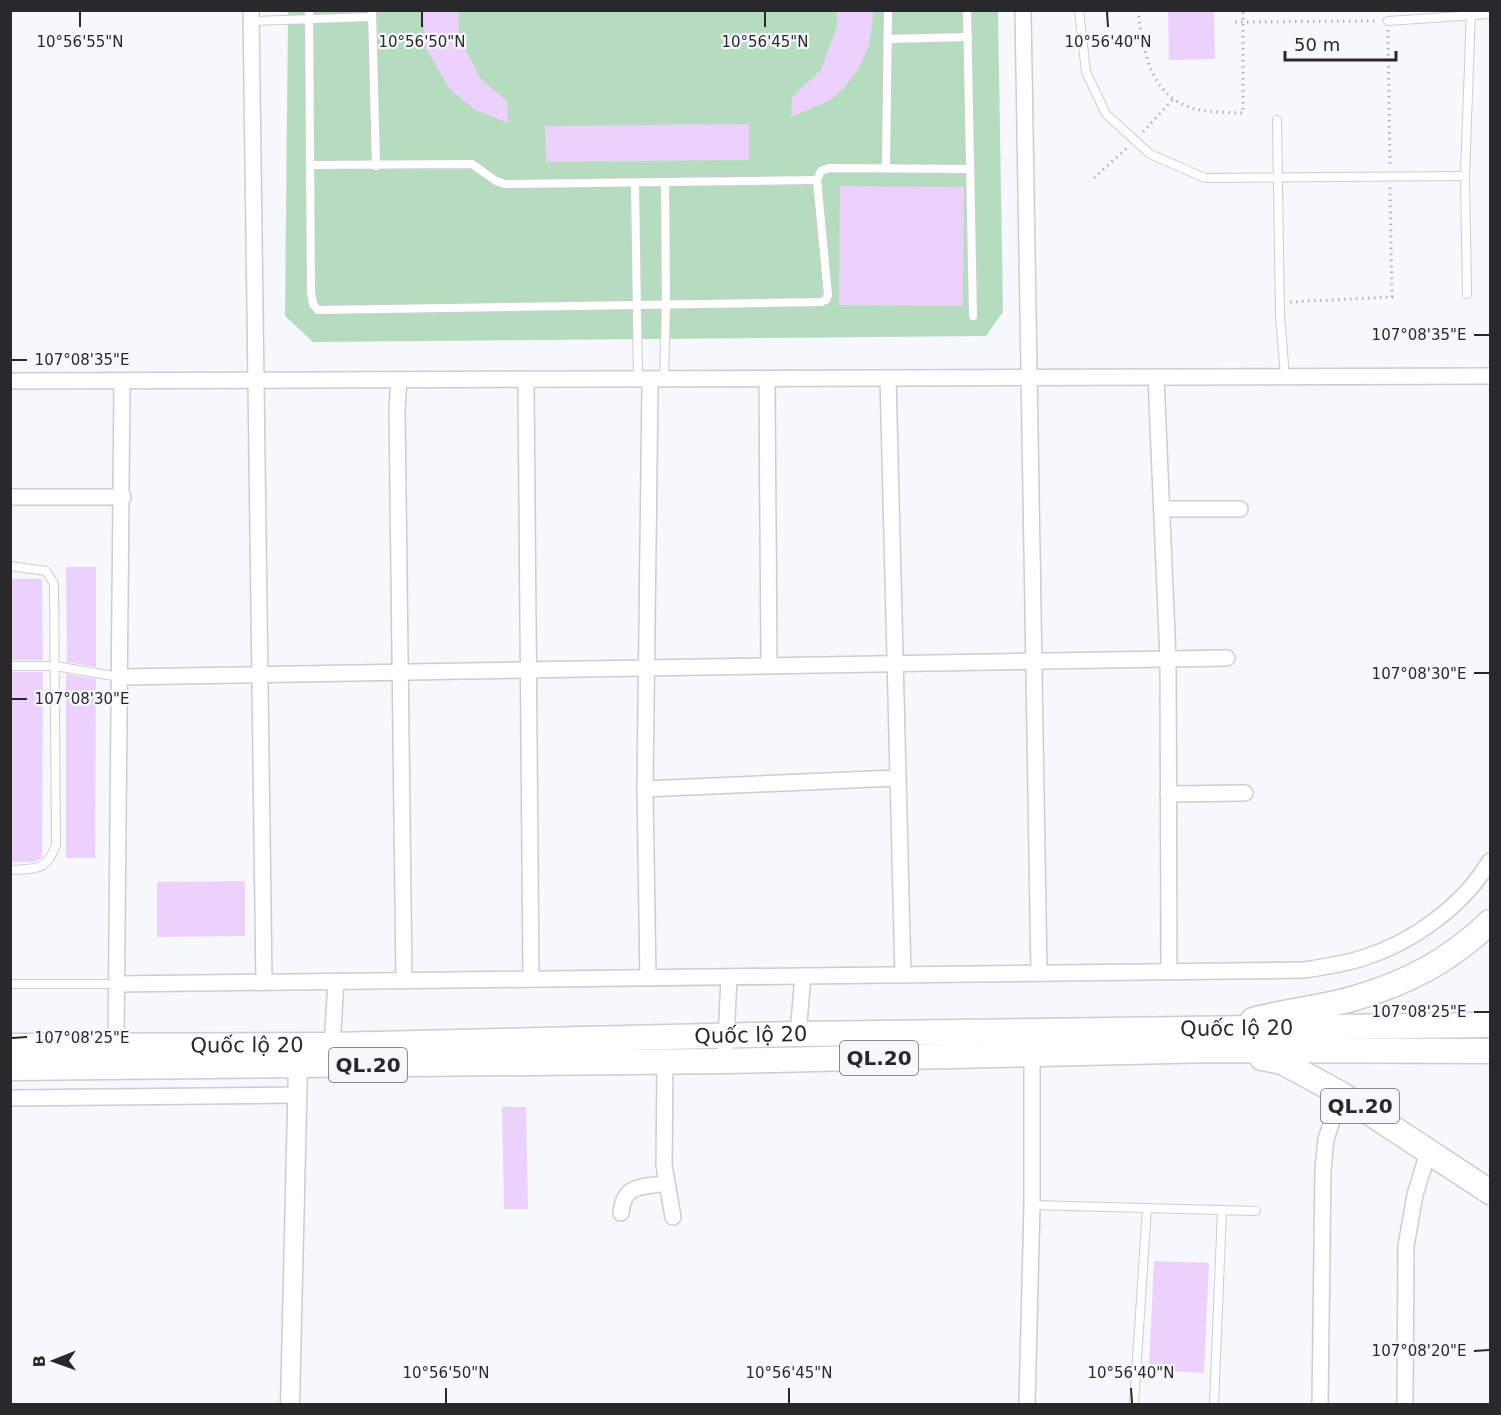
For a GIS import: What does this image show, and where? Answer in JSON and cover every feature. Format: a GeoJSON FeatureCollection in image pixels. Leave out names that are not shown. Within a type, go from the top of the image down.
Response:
{"type":"FeatureCollection","features":[{"type":"Feature","properties":{"kind":"highway","name":"QL.20"},"geometry":{"type":"LineString","coordinates":[[1215,1040],[1291,1010],[1350,999],[1384,988],[1428,969],[1461,949],[1491,922]]}},
{"type":"Feature","properties":{"kind":"highway","name":"Quốc lộ 20"},"geometry":{"type":"LineString","coordinates":[[10,1046],[332,1045],[1032,1054],[1215,1040],[1491,1025]]}},
{"type":"Feature","properties":{"kind":"highway","name":"Quốc lộ 20"},"geometry":{"type":"LineString","coordinates":[[10,1068],[665,1062],[798,1034],[1215,1040],[1491,1051]]}},
{"type":"Feature","properties":{"kind":"highway","name":"QL.20"},"geometry":{"type":"LineString","coordinates":[[1215,1040],[1282,1062],[1341,1094],[1429,1149],[1491,1192]]}},
{"type":"Feature","properties":{"kind":"street"},"geometry":{"type":"LineString","coordinates":[[1023,10],[1038,973]]}},
{"type":"Feature","properties":{"kind":"street"},"geometry":{"type":"LineString","coordinates":[[251,16],[264,982]]}},
{"type":"Feature","properties":{"kind":"street"},"geometry":{"type":"LineString","coordinates":[[10,381],[1491,376]]}},
{"type":"Feature","properties":{"kind":"street"},"geometry":{"type":"LineString","coordinates":[[1156,377],[1168,659],[1168,972]]}},
{"type":"Feature","properties":{"kind":"street"},"geometry":{"type":"LineString","coordinates":[[888,378],[896,778],[903,975]]}},
{"type":"Feature","properties":{"kind":"street"},"geometry":{"type":"LineString","coordinates":[[767,379],[769,666]]}},
{"type":"Feature","properties":{"kind":"street"},"geometry":{"type":"LineString","coordinates":[[399,380],[397,409],[404,981]]}},
{"type":"Feature","properties":{"kind":"street"},"geometry":{"type":"LineString","coordinates":[[526,380],[531,979]]}},
{"type":"Feature","properties":{"kind":"street"},"geometry":{"type":"LineString","coordinates":[[648,978],[645,789],[650,380]]}},
{"type":"Feature","properties":{"kind":"street"},"geometry":{"type":"LineString","coordinates":[[116,1045],[123,496],[122,381]]}},
{"type":"Feature","properties":{"kind":"street"},"geometry":{"type":"LineString","coordinates":[[10,497],[123,496]]}},
{"type":"Feature","properties":{"kind":"street"},"geometry":{"type":"LineString","coordinates":[[1163,509],[1240,509]]}},
{"type":"Feature","properties":{"kind":"street"},"geometry":{"type":"LineString","coordinates":[[119,677],[1227,658]]}},
{"type":"Feature","properties":{"kind":"street"},"geometry":{"type":"LineString","coordinates":[[645,789],[896,778]]}},
{"type":"Feature","properties":{"kind":"street"},"geometry":{"type":"LineString","coordinates":[[1168,794],[1245,793]]}},
{"type":"Feature","properties":{"kind":"street"},"geometry":{"type":"LineString","coordinates":[[118,984],[1279,972],[1362,959],[1414,935],[1464,894],[1491,861]]}},
{"type":"Feature","properties":{"kind":"street"},"geometry":{"type":"LineString","coordinates":[[798,1034],[803,976]]}},
{"type":"Feature","properties":{"kind":"street"},"geometry":{"type":"LineString","coordinates":[[725,1050],[729,977]]}},
{"type":"Feature","properties":{"kind":"street"},"geometry":{"type":"LineString","coordinates":[[332,1045],[336,982]]}},
{"type":"Feature","properties":{"kind":"street"},"geometry":{"type":"LineString","coordinates":[[1027,1404],[1032,1205],[1032,1054]]}},
{"type":"Feature","properties":{"kind":"street"},"geometry":{"type":"LineString","coordinates":[[665,1062],[664,1165],[673,1217]]}},
{"type":"Feature","properties":{"kind":"street"},"geometry":{"type":"LineString","coordinates":[[290,1404],[298,1065]]}},
{"type":"Feature","properties":{"kind":"street"},"geometry":{"type":"LineString","coordinates":[[1320,1404],[1323,1169],[1326,1139],[1341,1094]]}},
{"type":"Feature","properties":{"kind":"street"},"geometry":{"type":"LineString","coordinates":[[10,1098],[297,1095]]}},
{"type":"Feature","properties":{"kind":"street"},"geometry":{"type":"LineString","coordinates":[[1405,1404],[1406,1246],[1415,1195],[1429,1149]]}},
{"type":"Feature","properties":{"kind":"street"},"geometry":{"type":"LineString","coordinates":[[621,1213],[622,1199],[629,1191],[667,1183]]}},
{"type":"Feature","properties":{"kind":"lane"},"geometry":{"type":"LineString","coordinates":[[886,167],[888,10]]}},
{"type":"Feature","properties":{"kind":"lane"},"geometry":{"type":"LineString","coordinates":[[967,10],[973,316]]}},
{"type":"Feature","properties":{"kind":"lane"},"geometry":{"type":"LineString","coordinates":[[1078,10],[1086,72],[1106,114],[1150,154],[1205,178],[1466,176]]}},
{"type":"Feature","properties":{"kind":"lane"},"geometry":{"type":"LineString","coordinates":[[1467,294],[1466,176],[1471,12]]}},
{"type":"Feature","properties":{"kind":"lane"},"geometry":{"type":"LineString","coordinates":[[1388,21],[1471,12],[1491,14]]}},
{"type":"Feature","properties":{"kind":"lane"},"geometry":{"type":"LineString","coordinates":[[251,16],[372,14],[376,166]]}},
{"type":"Feature","properties":{"kind":"lane"},"geometry":{"type":"LineString","coordinates":[[309,15],[311,292],[313,304],[318,310],[826,300],[818,180],[822,171],[829,168],[886,167],[970,169]]}},
{"type":"Feature","properties":{"kind":"lane"},"geometry":{"type":"LineString","coordinates":[[888,39],[968,37]]}},
{"type":"Feature","properties":{"kind":"lane"},"geometry":{"type":"LineString","coordinates":[[1277,120],[1280,303],[1285,377]]}},
{"type":"Feature","properties":{"kind":"lane"},"geometry":{"type":"LineString","coordinates":[[310,165],[472,164],[496,181],[505,184],[818,180]]}},
{"type":"Feature","properties":{"kind":"lane"},"geometry":{"type":"LineString","coordinates":[[650,380],[666,304],[665,182]]}},
{"type":"Feature","properties":{"kind":"lane"},"geometry":{"type":"LineString","coordinates":[[635,183],[637,304],[650,380]]}},
{"type":"Feature","properties":{"kind":"lane"},"geometry":{"type":"LineString","coordinates":[[10,566],[46,571],[54,584],[56,845],[50,862],[42,868],[10,870]]}},
{"type":"Feature","properties":{"kind":"lane"},"geometry":{"type":"LineString","coordinates":[[10,666],[55,666],[119,677]]}},
{"type":"Feature","properties":{"kind":"lane"},"geometry":{"type":"LineString","coordinates":[[10,984],[118,984]]}},
{"type":"Feature","properties":{"kind":"lane"},"geometry":{"type":"LineString","coordinates":[[1032,1205],[1256,1211]]}},
{"type":"Feature","properties":{"kind":"lane"},"geometry":{"type":"LineString","coordinates":[[1134,1404],[1147,1208]]}},
{"type":"Feature","properties":{"kind":"lane"},"geometry":{"type":"LineString","coordinates":[[1214,1404],[1221,1210]]}},
{"type":"Feature","properties":{"kind":"path"},"geometry":{"type":"LineString","coordinates":[[1138,10],[1143,51],[1158,86],[1198,110],[1243,113],[1243,10]]}},
{"type":"Feature","properties":{"kind":"path"},"geometry":{"type":"LineString","coordinates":[[1235,21],[1388,21],[1392,297],[1280,303]]}},
{"type":"Feature","properties":{"kind":"green space"},"geometry":{"type":"Polygon","coordinates":[[[288,11],[998,11],[1003,312],[986,336],[313,342],[285,316],[288,11]]]}},
{"type":"Feature","properties":{"kind":"building"},"geometry":{"type":"Polygon","coordinates":[[[422,10],[458,10],[460,39],[481,79],[507,101],[508,123],[475,110],[449,88],[426,49],[422,10]]]}},
{"type":"Feature","properties":{"kind":"building"},"geometry":{"type":"Polygon","coordinates":[[[837,10],[874,10],[869,46],[858,70],[843,89],[829,101],[791,117],[792,97],[821,70],[837,26],[837,10]]]}},
{"type":"Feature","properties":{"kind":"building"},"geometry":{"type":"Polygon","coordinates":[[[1168,10],[1214,10],[1215,59],[1169,60],[1168,10]]]}},
{"type":"Feature","properties":{"kind":"building"},"geometry":{"type":"Polygon","coordinates":[[[749,124],[749,160],[546,162],[545,126],[749,124]]]}},
{"type":"Feature","properties":{"kind":"building"},"geometry":{"type":"Polygon","coordinates":[[[840,186],[964,187],[963,306],[839,305],[840,186]]]}},
{"type":"Feature","properties":{"kind":"building"},"geometry":{"type":"Polygon","coordinates":[[[66,567],[96,567],[96,667],[67,662],[66,567]]]}},
{"type":"Feature","properties":{"kind":"building"},"geometry":{"type":"Polygon","coordinates":[[[10,579],[42,579],[43,660],[10,660],[10,579]]]}},
{"type":"Feature","properties":{"kind":"building"},"geometry":{"type":"Polygon","coordinates":[[[10,672],[43,672],[42,858],[33,862],[10,862],[10,672]]]}},
{"type":"Feature","properties":{"kind":"building"},"geometry":{"type":"Polygon","coordinates":[[[66,674],[96,679],[95,858],[66,858],[66,674]]]}},
{"type":"Feature","properties":{"kind":"building"},"geometry":{"type":"Polygon","coordinates":[[[245,881],[245,936],[157,937],[157,882],[245,881]]]}},
{"type":"Feature","properties":{"kind":"building"},"geometry":{"type":"Polygon","coordinates":[[[502,1107],[526,1107],[528,1209],[504,1209],[502,1107]]]}},
{"type":"Feature","properties":{"kind":"building"},"geometry":{"type":"Polygon","coordinates":[[[1154,1261],[1209,1263],[1204,1373],[1149,1370],[1154,1261]]]}}]}
